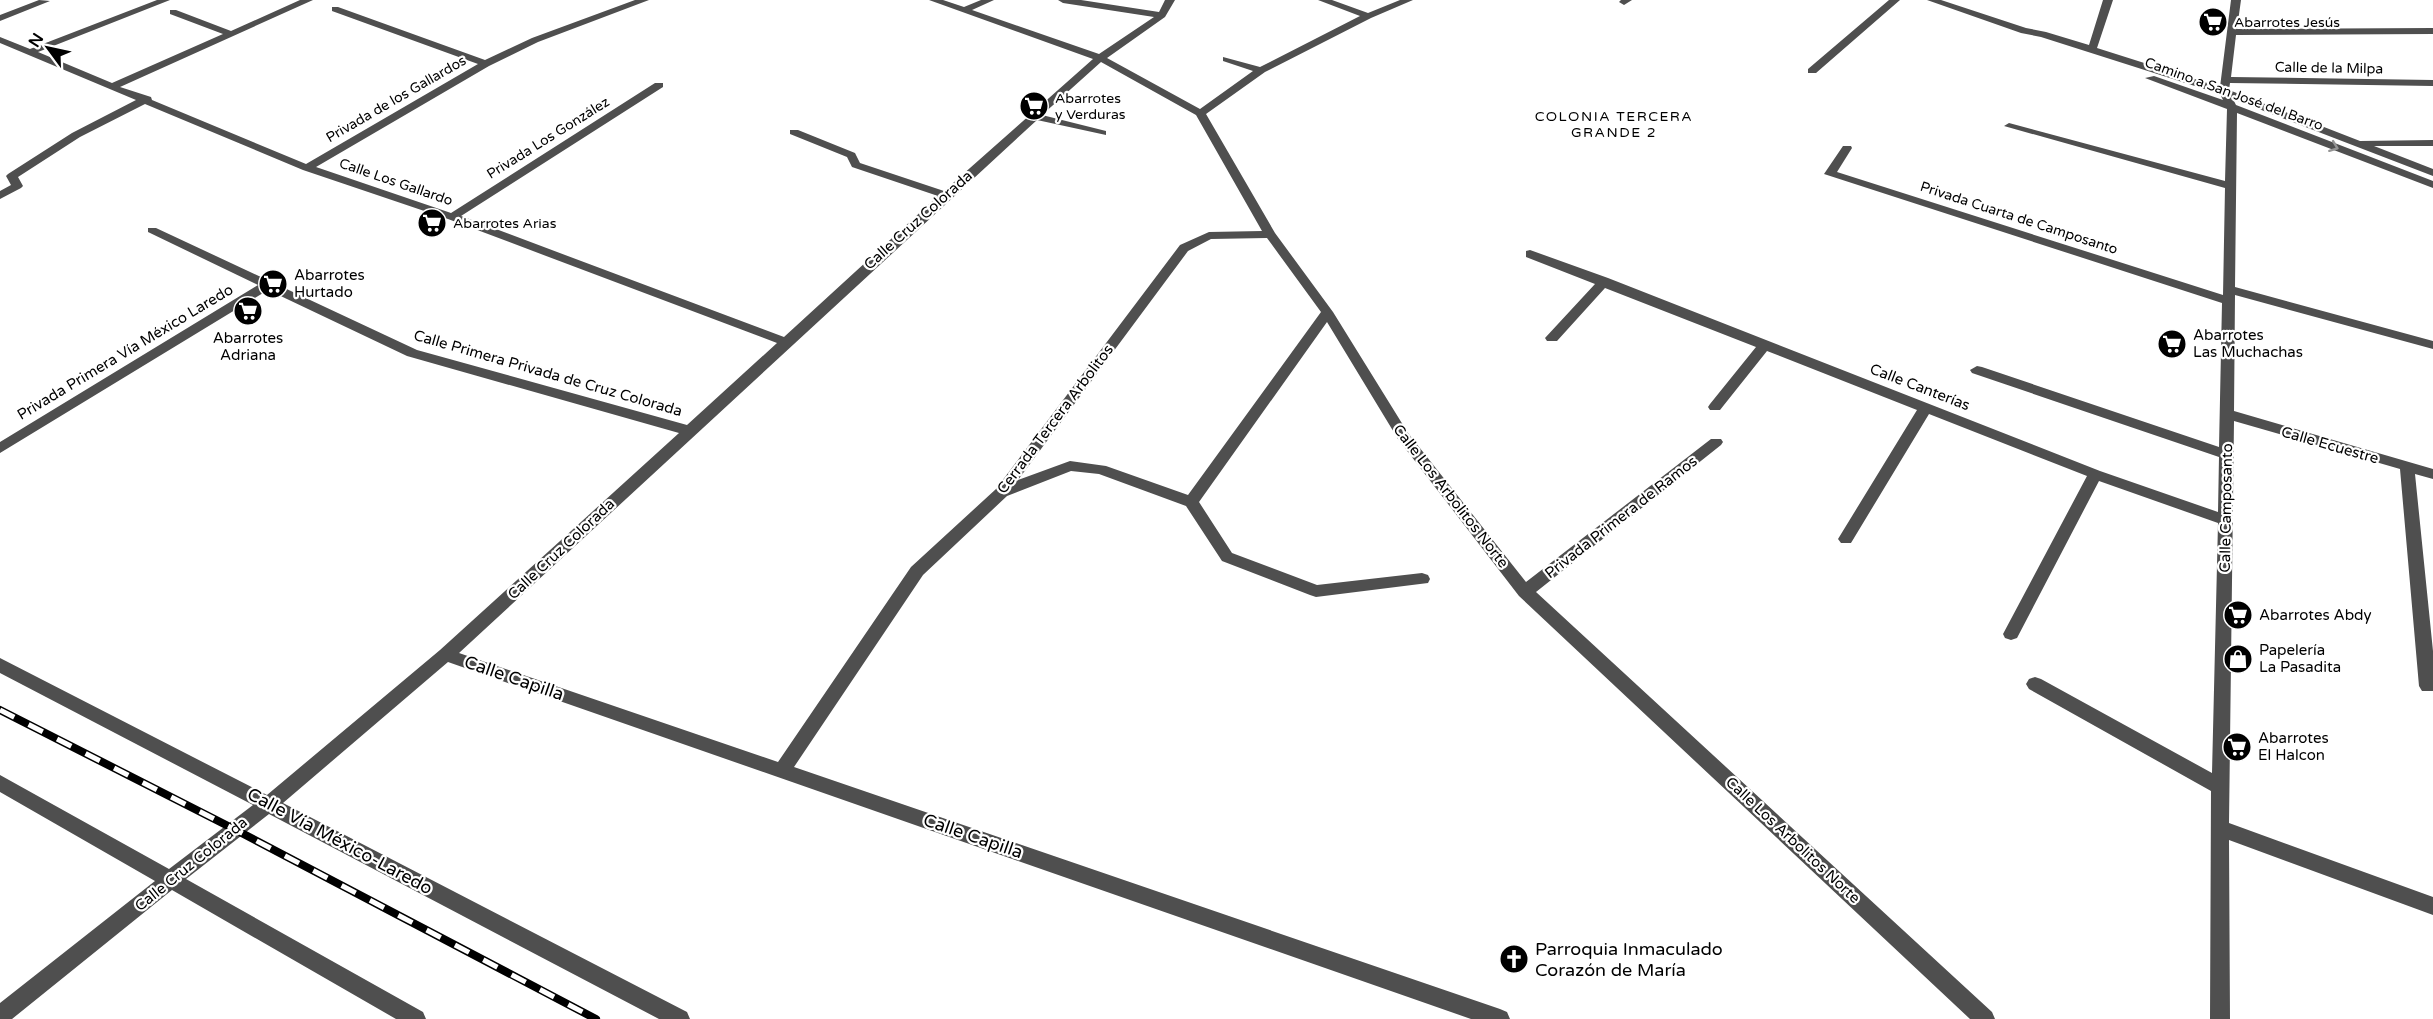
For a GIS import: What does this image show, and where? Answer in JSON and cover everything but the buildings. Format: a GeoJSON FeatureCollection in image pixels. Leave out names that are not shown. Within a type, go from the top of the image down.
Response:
{"type":"FeatureCollection","features":[{"type":"Feature","properties":{"kind":"street"},"geometry":{"type":"LineString","coordinates":[[30,52],[165,0]]}},
{"type":"Feature","properties":{"kind":"street"},"geometry":{"type":"LineString","coordinates":[[113,86],[308,0]]}},
{"type":"Feature","properties":{"kind":"street"},"geometry":{"type":"LineString","coordinates":[[486,64],[535,40],[644,0]]}},
{"type":"Feature","properties":{"kind":"street"},"geometry":{"type":"LineString","coordinates":[[934,0],[1100,58],[1200,113],[1261,69],[1368,16],[1408,0]]}},
{"type":"Feature","properties":{"kind":"street"},"geometry":{"type":"LineString","coordinates":[[965,10],[988,0]]}},
{"type":"Feature","properties":{"kind":"street"},"geometry":{"type":"LineString","coordinates":[[1063,0],[1162,15],[1170,0]]}},
{"type":"Feature","properties":{"kind":"street"},"geometry":{"type":"LineString","coordinates":[[1323,0],[1368,16]]}},
{"type":"Feature","properties":{"kind":"street"},"geometry":{"type":"LineString","coordinates":[[1812,72],[1895,0]]}},
{"type":"Feature","properties":{"kind":"street","name":"Camino a San José del Barro"},"geometry":{"type":"LineString","coordinates":[[1932,0],[1976,11],[2038,39],[2232,107],[2433,185]]}},
{"type":"Feature","properties":{"kind":"street"},"geometry":{"type":"LineString","coordinates":[[2092,50],[2108,0]]}},
{"type":"Feature","properties":{"kind":"street"},"geometry":{"type":"LineString","coordinates":[[2225,86],[2236,0]]}},
{"type":"Feature","properties":{"kind":"street"},"geometry":{"type":"LineString","coordinates":[[0,18],[45,1]]}},
{"type":"Feature","properties":{"kind":"street","name":"Privada de los Gallardos"},"geometry":{"type":"LineString","coordinates":[[335,9],[486,64]]}},
{"type":"Feature","properties":{"kind":"street"},"geometry":{"type":"LineString","coordinates":[[173,12],[231,34]]}},
{"type":"Feature","properties":{"kind":"street","name":"Calle Cruz Colorada"},"geometry":{"type":"LineString","coordinates":[[0,1016],[234,829],[269,804],[446,655],[946,195],[1100,58],[1162,15]]}},
{"type":"Feature","properties":{"kind":"street","name":"Camino a San José del Barro"},"geometry":{"type":"LineString","coordinates":[[2024,31],[2043,34],[2092,50],[2225,86],[2354,143],[2433,173]]}},
{"type":"Feature","properties":{"kind":"street"},"geometry":{"type":"LineString","coordinates":[[2232,32],[2433,31]]}},
{"type":"Feature","properties":{"kind":"street","name":"Calle Los Gallardo"},"geometry":{"type":"LineString","coordinates":[[0,40],[147,99],[307,168],[452,217],[786,342]]}},
{"type":"Feature","properties":{"kind":"street"},"geometry":{"type":"LineString","coordinates":[[1226,60],[1261,69]]}},
{"type":"Feature","properties":{"kind":"street","name":"Privada de los Gallardos"},"geometry":{"type":"LineString","coordinates":[[307,168],[486,64]]}},
{"type":"Feature","properties":{"kind":"street","name":"Calle de la Milpa"},"geometry":{"type":"LineString","coordinates":[[2225,86],[2433,82]]}},
{"type":"Feature","properties":{"kind":"street","name":"Privada Los González"},"geometry":{"type":"LineString","coordinates":[[452,217],[659,85]]}},
{"type":"Feature","properties":{"kind":"street","name":"Calle Camposanto"},"geometry":{"type":"LineString","coordinates":[[2220,1019],[2220,828],[2232,107],[2225,86]]}},
{"type":"Feature","properties":{"kind":"street"},"geometry":{"type":"LineString","coordinates":[[0,196],[17,186],[12,176],[76,135],[147,99]]}},
{"type":"Feature","properties":{"kind":"street","name":"Calle Los Arbolitos Norte"},"geometry":{"type":"LineString","coordinates":[[1200,113],[1270,234],[1327,312],[1403,436],[1525,592],[1985,1019]]}},
{"type":"Feature","properties":{"kind":"street"},"geometry":{"type":"LineString","coordinates":[[1035,116],[1102,134]]}},
{"type":"Feature","properties":{"kind":"street"},"geometry":{"type":"LineString","coordinates":[[2008,126],[2231,186]]}},
{"type":"Feature","properties":{"kind":"street"},"geometry":{"type":"LineString","coordinates":[[794,132],[850,155],[856,165],[946,195]]}},
{"type":"Feature","properties":{"kind":"street"},"geometry":{"type":"LineString","coordinates":[[2354,143],[2433,143]]}},
{"type":"Feature","properties":{"kind":"street","name":"Privada Cuarta de Camposanto"},"geometry":{"type":"LineString","coordinates":[[1847,148],[1830,174],[2229,295]]}},
{"type":"Feature","properties":{"kind":"street","name":"Calle Primera Privada de Cruz Colorada"},"geometry":{"type":"LineString","coordinates":[[152,230],[412,353],[690,430]]}},
{"type":"Feature","properties":{"kind":"street","name":"Cerrada Tercera Arbolitos"},"geometry":{"type":"LineString","coordinates":[[782,770],[917,571],[1001,493],[1184,248],[1209,236],[1270,234]]}},
{"type":"Feature","properties":{"kind":"street","name":"Calle Canterías"},"geometry":{"type":"LineString","coordinates":[[1530,254],[1605,281],[2095,474],[2226,520]]}},
{"type":"Feature","properties":{"kind":"street"},"geometry":{"type":"LineString","coordinates":[[1552,338],[1605,281]]}},
{"type":"Feature","properties":{"kind":"street","name":"Privada Primera Vía México Laredo"},"geometry":{"type":"LineString","coordinates":[[0,448],[267,285]]}},
{"type":"Feature","properties":{"kind":"street"},"geometry":{"type":"LineString","coordinates":[[2229,295],[2433,345]]}},
{"type":"Feature","properties":{"kind":"street"},"geometry":{"type":"LineString","coordinates":[[1191,502],[1327,312]]}},
{"type":"Feature","properties":{"kind":"street"},"geometry":{"type":"LineString","coordinates":[[1715,408],[1765,345]]}},
{"type":"Feature","properties":{"kind":"street"},"geometry":{"type":"LineString","coordinates":[[1977,370],[2226,454]]}},
{"type":"Feature","properties":{"kind":"street"},"geometry":{"type":"LineString","coordinates":[[1846,539],[1926,407]]}},
{"type":"Feature","properties":{"kind":"street","name":"Calle Ecuestre"},"geometry":{"type":"LineString","coordinates":[[2227,414],[2433,474]]}},
{"type":"Feature","properties":{"kind":"street","name":"Privada Primera de Ramos"},"geometry":{"type":"LineString","coordinates":[[1525,592],[1716,442]]}},
{"type":"Feature","properties":{"kind":"street"},"geometry":{"type":"LineString","coordinates":[[1001,493],[1070,466],[1101,469],[1191,502],[1227,557],[1316,591],[1422,579]]}},
{"type":"Feature","properties":{"kind":"street"},"geometry":{"type":"LineString","coordinates":[[2407,468],[2428,686]]}},
{"type":"Feature","properties":{"kind":"street"},"geometry":{"type":"LineString","coordinates":[[2011,634],[2095,474]]}},
{"type":"Feature","properties":{"kind":"street","name":"Calle Capilla"},"geometry":{"type":"LineString","coordinates":[[446,655],[1500,1019]]}},
{"type":"Feature","properties":{"kind":"street","name":"Calle Vía México-Laredo"},"geometry":{"type":"LineString","coordinates":[[0,665],[680,1019]]}},
{"type":"Feature","properties":{"kind":"street"},"geometry":{"type":"LineString","coordinates":[[2035,684],[2222,788]]}},
{"type":"Feature","properties":{"kind":"street"},"geometry":{"type":"LineString","coordinates":[[0,783],[416,1019]]}},
{"type":"Feature","properties":{"kind":"street"},"geometry":{"type":"LineString","coordinates":[[2220,828],[2433,906]]}},
{"type":"Feature","properties":{"kind":"railway"},"geometry":{"type":"LineString","coordinates":[[0,710],[234,829],[596,1019]]}},
{"type":"Feature","properties":{"kind":"place","name":"Abarrotes Jesús"},"geometry":{"type":"Point","coordinates":[2213,22]}},
{"type":"Feature","properties":{"kind":"place","name":"Abarrotes y Verduras"},"geometry":{"type":"Point","coordinates":[1034,106]}},
{"type":"Feature","properties":{"kind":"place","name":"Abarrotes Arias"},"geometry":{"type":"Point","coordinates":[432,223]}},
{"type":"Feature","properties":{"kind":"place","name":"Abarrotes Hurtado"},"geometry":{"type":"Point","coordinates":[273,284]}},
{"type":"Feature","properties":{"kind":"place","name":"Abarrotes Adriana"},"geometry":{"type":"Point","coordinates":[248,311]}},
{"type":"Feature","properties":{"kind":"place","name":"Abarrotes Las Muchachas"},"geometry":{"type":"Point","coordinates":[2172,344]}},
{"type":"Feature","properties":{"kind":"place","name":"Abarrotes Abdy"},"geometry":{"type":"Point","coordinates":[2238,615]}},
{"type":"Feature","properties":{"kind":"place","name":"Papelería La Pasadita"},"geometry":{"type":"Point","coordinates":[2238,659]}},
{"type":"Feature","properties":{"kind":"place","name":"Abarrotes El Halcon"},"geometry":{"type":"Point","coordinates":[2237,747]}},
{"type":"Feature","properties":{"kind":"place","name":"Parroquia Inmaculado Corazón de María"},"geometry":{"type":"Point","coordinates":[1514,959]}},
{"type":"Feature","properties":{"kind":"district","name":"COLONIA TERCERA GRANDE 2"},"geometry":{"type":"Point","coordinates":[1614,124]}}]}
